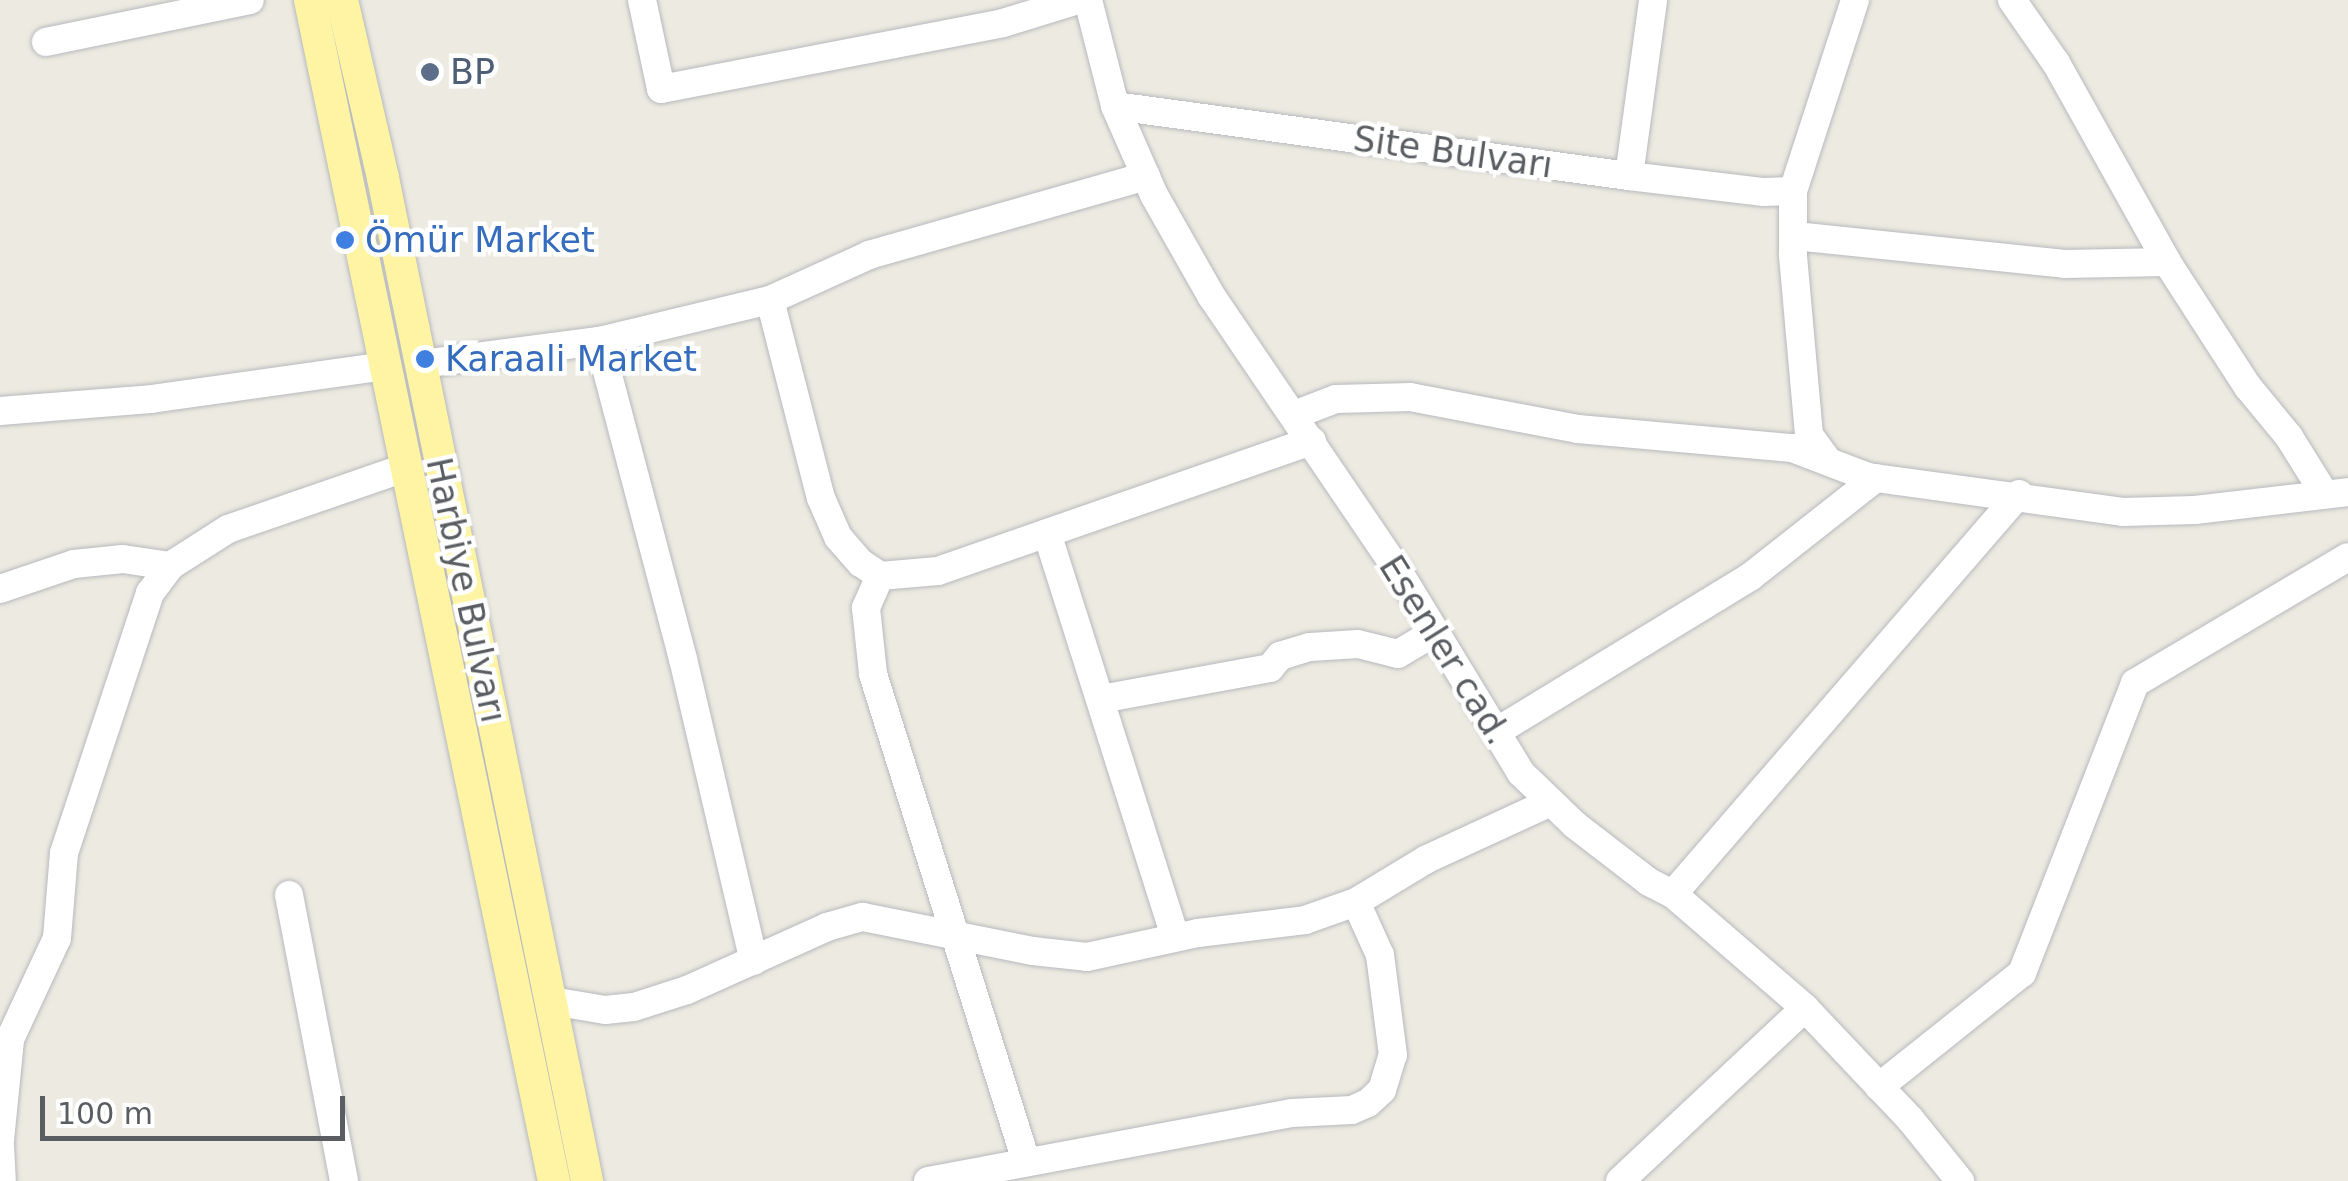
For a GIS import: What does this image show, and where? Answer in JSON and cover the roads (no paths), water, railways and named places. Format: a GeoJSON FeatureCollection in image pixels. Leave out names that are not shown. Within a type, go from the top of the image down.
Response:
{"type":"FeatureCollection","features":[{"type":"Feature","properties":{"kind":"main road","name":"Harbiye Bulvarı"},"geometry":{"type":"LineString","coordinates":[[310,0],[554,1181]]}},
{"type":"Feature","properties":{"kind":"main road","name":"Harbiye Bulvarı"},"geometry":{"type":"LineString","coordinates":[[342,0],[421,364],[587,1181]]}},
{"type":"Feature","properties":{"kind":"street"},"geometry":{"type":"LineString","coordinates":[[46,42],[250,0]]}},
{"type":"Feature","properties":{"kind":"street"},"geometry":{"type":"LineString","coordinates":[[642,0],[661,88],[1002,23],[1078,0]]}},
{"type":"Feature","properties":{"kind":"street","name":"Esenler cad."},"geometry":{"type":"LineString","coordinates":[[1088,0],[1114,106],[1146,176],[1212,297],[1294,414],[1521,773],[1634,871],[1673,894],[1804,1008],[1960,1181]]}},
{"type":"Feature","properties":{"kind":"street"},"geometry":{"type":"LineString","coordinates":[[1629,176],[1653,0]]}},
{"type":"Feature","properties":{"kind":"street"},"geometry":{"type":"LineString","coordinates":[[1828,462],[1810,435],[1793,254],[1793,191],[1856,0]]}},
{"type":"Feature","properties":{"kind":"street"},"geometry":{"type":"LineString","coordinates":[[2012,0],[2056,62],[2167,262],[2248,387],[2336,492]]}},
{"type":"Feature","properties":{"kind":"street","name":"Site Bulvarı"},"geometry":{"type":"LineString","coordinates":[[1114,106],[1629,176],[1764,192],[1793,191]]}},
{"type":"Feature","properties":{"kind":"street"},"geometry":{"type":"LineString","coordinates":[[421,364],[600,341],[770,300],[869,254],[1146,176]]}},
{"type":"Feature","properties":{"kind":"street"},"geometry":{"type":"LineString","coordinates":[[1796,236],[2066,264],[2167,262]]}},
{"type":"Feature","properties":{"kind":"street"},"geometry":{"type":"LineString","coordinates":[[770,300],[821,498],[838,536],[861,563],[880,576],[938,571],[1312,442]]}},
{"type":"Feature","properties":{"kind":"street"},"geometry":{"type":"LineString","coordinates":[[600,341],[683,659],[754,961]]}},
{"type":"Feature","properties":{"kind":"street"},"geometry":{"type":"LineString","coordinates":[[0,412],[151,399],[386,366]]}},
{"type":"Feature","properties":{"kind":"street"},"geometry":{"type":"LineString","coordinates":[[1294,414],[1336,399],[1410,396],[1578,429],[1792,448],[1876,478],[2018,494],[2124,512],[2195,510],[2336,492]]}},
{"type":"Feature","properties":{"kind":"street"},"geometry":{"type":"LineString","coordinates":[[2,1181],[0,1143],[10,1040],[57,938],[64,852],[150,593],[170,566],[228,529],[407,467]]}},
{"type":"Feature","properties":{"kind":"street"},"geometry":{"type":"LineString","coordinates":[[1496,732],[1750,577],[1876,478]]}},
{"type":"Feature","properties":{"kind":"street"},"geometry":{"type":"LineString","coordinates":[[1673,894],[2018,494]]}},
{"type":"Feature","properties":{"kind":"street"},"geometry":{"type":"LineString","coordinates":[[1047,533],[1175,937]]}},
{"type":"Feature","properties":{"kind":"street"},"geometry":{"type":"LineString","coordinates":[[1879,1088],[2022,973],[2135,683],[2348,557]]}},
{"type":"Feature","properties":{"kind":"street"},"geometry":{"type":"LineString","coordinates":[[0,590],[74,564],[123,559],[170,566]]}},
{"type":"Feature","properties":{"kind":"street"},"geometry":{"type":"LineString","coordinates":[[880,576],[866,608],[874,674],[1026,1161]]}},
{"type":"Feature","properties":{"kind":"street"},"geometry":{"type":"LineString","coordinates":[[1102,699],[1270,668],[1280,656],[1310,647],[1358,644],[1398,654],[1435,632]]}},
{"type":"Feature","properties":{"kind":"street"},"geometry":{"type":"LineString","coordinates":[[552,1001],[605,1010],[634,1007],[827,928],[863,918],[1087,957],[1175,937],[1305,920],[1356,902],[1427,859],[1551,802]]}},
{"type":"Feature","properties":{"kind":"street"},"geometry":{"type":"LineString","coordinates":[[289,894],[344,1181]]}},
{"type":"Feature","properties":{"kind":"street"},"geometry":{"type":"LineString","coordinates":[[928,1181],[1292,1113],[1352,1110],[1368,1103],[1382,1090],[1393,1054],[1380,956],[1356,902]]}},
{"type":"Feature","properties":{"kind":"street"},"geometry":{"type":"LineString","coordinates":[[1620,1181],[1680,1120],[1804,1008]]}},
{"type":"Feature","properties":{"kind":"place","name":"BP"},"geometry":{"type":"Point","coordinates":[430,72]}},
{"type":"Feature","properties":{"kind":"place","name":"Ömür Market"},"geometry":{"type":"Point","coordinates":[345,240]}},
{"type":"Feature","properties":{"kind":"place","name":"Karaali Market"},"geometry":{"type":"Point","coordinates":[425,359]}}]}
